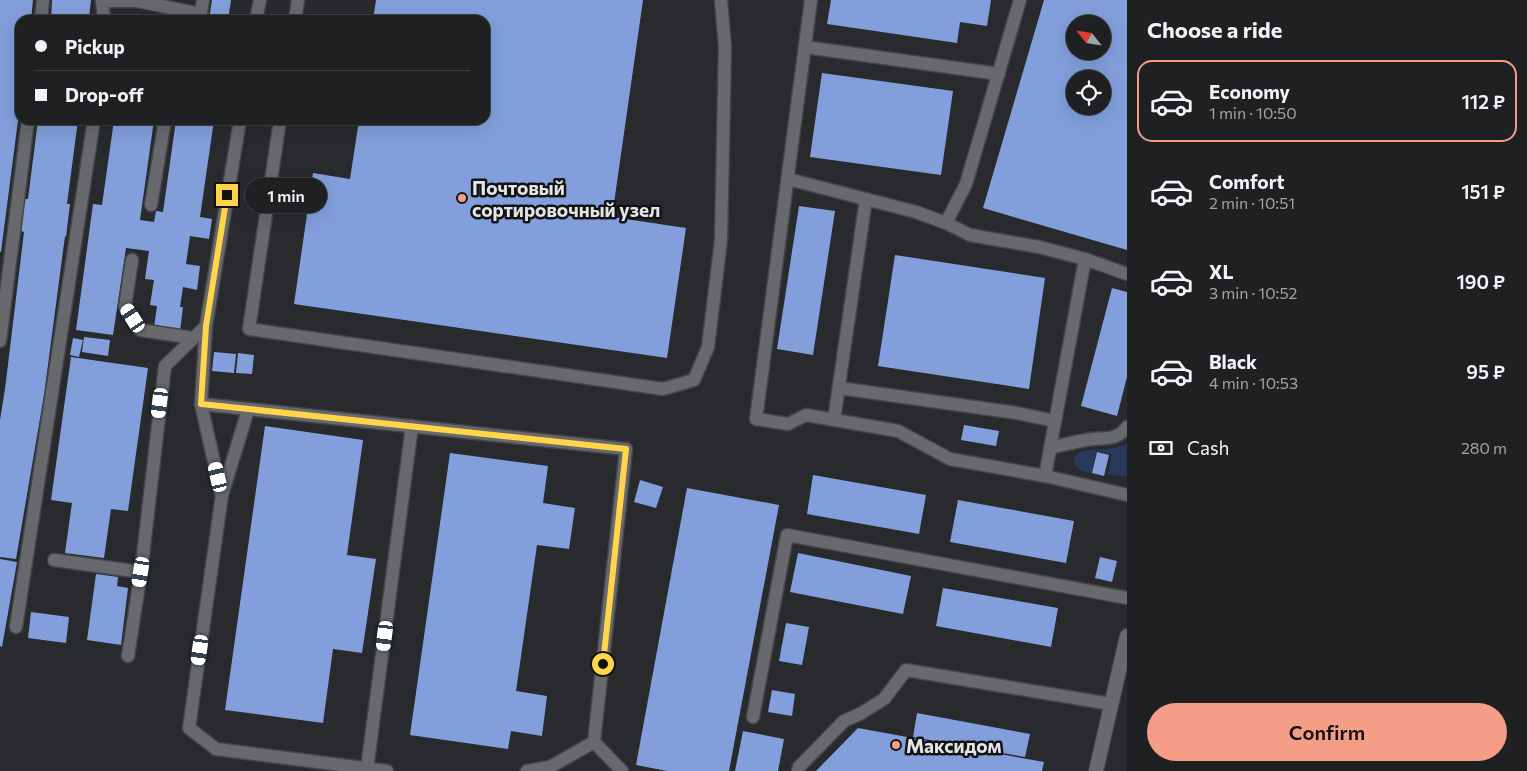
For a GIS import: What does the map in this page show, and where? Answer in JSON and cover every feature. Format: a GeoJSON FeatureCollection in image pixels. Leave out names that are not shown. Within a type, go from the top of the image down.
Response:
{"type":"FeatureCollection","features":[{"type":"Feature","properties":{"kind":"street"},"geometry":{"type":"LineString","coordinates":[[1096,771],[1127,636]]}},
{"type":"Feature","properties":{"kind":"lane"},"geometry":{"type":"LineString","coordinates":[[41,15],[43,0]]}},
{"type":"Feature","properties":{"kind":"lane"},"geometry":{"type":"LineString","coordinates":[[104,15],[102,0],[160,2],[181,15],[201,14],[203,0]]}},
{"type":"Feature","properties":{"kind":"lane"},"geometry":{"type":"LineString","coordinates":[[257,15],[260,0]]}},
{"type":"Feature","properties":{"kind":"lane"},"geometry":{"type":"LineString","coordinates":[[296,15],[298,0]]}},
{"type":"Feature","properties":{"kind":"lane"},"geometry":{"type":"LineString","coordinates":[[279,125],[249,329],[663,389],[694,380],[708,347],[721,240],[725,47],[721,0]]}},
{"type":"Feature","properties":{"kind":"lane"},"geometry":{"type":"LineString","coordinates":[[811,0],[756,420],[788,424],[806,415],[898,431],[950,460],[1044,476],[1127,495]]}},
{"type":"Feature","properties":{"kind":"lane"},"geometry":{"type":"LineString","coordinates":[[946,223],[966,184],[1020,0]]}},
{"type":"Feature","properties":{"kind":"lane"},"geometry":{"type":"LineString","coordinates":[[805,47],[999,74]]}},
{"type":"Feature","properties":{"kind":"lane"},"geometry":{"type":"LineString","coordinates":[[0,341],[27,125]]}},
{"type":"Feature","properties":{"kind":"lane"},"geometry":{"type":"LineString","coordinates":[[16,628],[77,241],[93,125]]}},
{"type":"Feature","properties":{"kind":"lane"},"geometry":{"type":"LineString","coordinates":[[151,206],[163,125]]}},
{"type":"Feature","properties":{"kind":"lane"},"geometry":{"type":"LineString","coordinates":[[222,495],[201,404],[206,326],[239,125]]}},
{"type":"Feature","properties":{"kind":"lane"},"geometry":{"type":"LineString","coordinates":[[788,179],[916,212],[946,223],[970,235],[1039,247],[1085,259],[1127,274]]}},
{"type":"Feature","properties":{"kind":"lane"},"geometry":{"type":"LineString","coordinates":[[834,420],[866,199]]}},
{"type":"Feature","properties":{"kind":"lane"},"geometry":{"type":"LineString","coordinates":[[1044,476],[1085,259]]}},
{"type":"Feature","properties":{"kind":"lane"},"geometry":{"type":"LineString","coordinates":[[132,260],[125,307],[140,330],[193,338]]}},
{"type":"Feature","properties":{"kind":"lane"},"geometry":{"type":"LineString","coordinates":[[128,656],[141,572],[165,366],[206,326]]}},
{"type":"Feature","properties":{"kind":"lane"},"geometry":{"type":"LineString","coordinates":[[839,388],[1017,413],[1055,421]]}},
{"type":"Feature","properties":{"kind":"lane"},"geometry":{"type":"LineString","coordinates":[[201,404],[626,449],[594,742]]}},
{"type":"Feature","properties":{"kind":"lane"},"geometry":{"type":"LineString","coordinates":[[248,410],[222,495],[189,728],[216,749],[388,771]]}},
{"type":"Feature","properties":{"kind":"lane"},"geometry":{"type":"LineString","coordinates":[[367,769],[412,426]]}},
{"type":"Feature","properties":{"kind":"lane"},"geometry":{"type":"LineString","coordinates":[[1050,448],[1088,439],[1109,438],[1122,434],[1127,427]]}},
{"type":"Feature","properties":{"kind":"lane"},"geometry":{"type":"LineString","coordinates":[[753,717],[787,535],[1127,598]]}},
{"type":"Feature","properties":{"kind":"lane"},"geometry":{"type":"LineString","coordinates":[[54,560],[141,572]]}},
{"type":"Feature","properties":{"kind":"lane"},"geometry":{"type":"LineString","coordinates":[[798,771],[799,767],[844,721],[860,714],[884,699],[906,670],[1111,704]]}},
{"type":"Feature","properties":{"kind":"lane"},"geometry":{"type":"LineString","coordinates":[[527,771],[550,767],[594,742]]}},
{"type":"Feature","properties":{"kind":"lane"},"geometry":{"type":"LineString","coordinates":[[594,742],[622,771]]}},
{"type":"Feature","properties":{"kind":"shaded area"},"geometry":{"type":"Polygon","coordinates":[[[1127,444],[1127,477],[1108,474],[1112,454],[1096,451],[1092,473],[1079,470],[1075,464],[1077,455],[1086,450],[1110,449],[1127,444]]]}},
{"type":"Feature","properties":{"kind":"building"},"geometry":{"type":"Polygon","coordinates":[[[0,0],[33,0],[32,15],[15,15],[15,125],[17,125],[0,252],[0,0]]]}},
{"type":"Feature","properties":{"kind":"building"},"geometry":{"type":"Polygon","coordinates":[[[52,0],[91,0],[89,15],[51,15],[52,0]]]}},
{"type":"Feature","properties":{"kind":"building"},"geometry":{"type":"Polygon","coordinates":[[[212,0],[231,0],[229,15],[210,15],[212,0]]]}},
{"type":"Feature","properties":{"kind":"building","name":"Почтовый сортировочный узел"},"geometry":{"type":"Polygon","coordinates":[[[376,0],[643,0],[612,217],[686,228],[667,358],[294,304],[313,173],[350,179],[358,125],[490,125],[490,15],[374,15],[376,0]]]}},
{"type":"Feature","properties":{"kind":"building"},"geometry":{"type":"Polygon","coordinates":[[[831,0],[991,0],[987,26],[960,22],[957,43],[827,24],[831,0]]]}},
{"type":"Feature","properties":{"kind":"building"},"geometry":{"type":"Polygon","coordinates":[[[1044,0],[1127,0],[1127,250],[983,208],[1044,0]]]}},
{"type":"Feature","properties":{"kind":"building"},"geometry":{"type":"Polygon","coordinates":[[[822,73],[953,91],[941,175],[810,157],[822,73]]]}},
{"type":"Feature","properties":{"kind":"building"},"geometry":{"type":"Polygon","coordinates":[[[37,125],[77,125],[67,204],[70,204],[66,237],[44,395],[16,559],[0,557],[0,420],[24,232],[21,231],[25,199],[28,199],[37,125]]]}},
{"type":"Feature","properties":{"kind":"building"},"geometry":{"type":"Polygon","coordinates":[[[113,125],[153,125],[140,220],[154,222],[156,211],[163,212],[175,125],[213,125],[200,217],[212,219],[209,239],[190,236],[186,264],[200,266],[197,290],[183,287],[180,307],[183,307],[180,331],[154,327],[157,306],[150,305],[154,280],[145,279],[149,251],[126,248],[113,335],[76,330],[93,204],[102,205],[113,125]]]}},
{"type":"Feature","properties":{"kind":"building"},"geometry":{"type":"Polygon","coordinates":[[[799,206],[835,211],[813,355],[777,349],[799,206]]]}},
{"type":"Feature","properties":{"kind":"building"},"geometry":{"type":"Polygon","coordinates":[[[895,255],[1045,278],[1029,389],[878,366],[895,255]]]}},
{"type":"Feature","properties":{"kind":"building"},"geometry":{"type":"Polygon","coordinates":[[[1112,288],[1127,292],[1127,377],[1117,416],[1081,406],[1112,288]]]}},
{"type":"Feature","properties":{"kind":"building"},"geometry":{"type":"Polygon","coordinates":[[[84,337],[110,340],[108,356],[82,352],[84,337]]]}},
{"type":"Feature","properties":{"kind":"building"},"geometry":{"type":"Polygon","coordinates":[[[73,338],[83,340],[79,357],[70,355],[73,338]]]}},
{"type":"Feature","properties":{"kind":"building"},"geometry":{"type":"Polygon","coordinates":[[[214,352],[236,354],[234,373],[212,371],[214,352]]]}},
{"type":"Feature","properties":{"kind":"building"},"geometry":{"type":"Polygon","coordinates":[[[238,353],[254,355],[252,374],[236,373],[238,353]]]}},
{"type":"Feature","properties":{"kind":"building"},"geometry":{"type":"Polygon","coordinates":[[[71,357],[148,368],[128,511],[111,509],[104,558],[65,553],[72,503],[51,500],[71,357]]]}},
{"type":"Feature","properties":{"kind":"building"},"geometry":{"type":"Polygon","coordinates":[[[964,425],[999,431],[996,446],[961,440],[964,425]]]}},
{"type":"Feature","properties":{"kind":"building"},"geometry":{"type":"Polygon","coordinates":[[[265,426],[363,440],[347,555],[376,559],[362,653],[333,649],[323,723],[225,710],[265,426]]]}},
{"type":"Feature","properties":{"kind":"building"},"geometry":{"type":"Polygon","coordinates":[[[1097,452],[1109,455],[1104,476],[1092,473],[1097,452]]]}},
{"type":"Feature","properties":{"kind":"building"},"geometry":{"type":"Polygon","coordinates":[[[450,453],[548,466],[543,503],[575,508],[569,549],[537,545],[516,691],[547,696],[542,736],[511,731],[508,749],[410,735],[450,453]]]}},
{"type":"Feature","properties":{"kind":"building"},"geometry":{"type":"Polygon","coordinates":[[[813,475],[926,495],[919,534],[807,514],[813,475]]]}},
{"type":"Feature","properties":{"kind":"building"},"geometry":{"type":"Polygon","coordinates":[[[640,480],[663,487],[656,508],[634,502],[640,480]]]}},
{"type":"Feature","properties":{"kind":"building"},"geometry":{"type":"Polygon","coordinates":[[[687,488],[779,505],[729,771],[667,771],[636,765],[687,488]]]}},
{"type":"Feature","properties":{"kind":"building"},"geometry":{"type":"Polygon","coordinates":[[[958,500],[1074,521],[1066,563],[950,542],[958,500]]]}},
{"type":"Feature","properties":{"kind":"building"},"geometry":{"type":"Polygon","coordinates":[[[798,553],[911,576],[903,614],[790,592],[798,553]]]}},
{"type":"Feature","properties":{"kind":"building"},"geometry":{"type":"Polygon","coordinates":[[[1100,557],[1117,561],[1112,582],[1095,578],[1100,557]]]}},
{"type":"Feature","properties":{"kind":"building"},"geometry":{"type":"Polygon","coordinates":[[[0,559],[17,562],[2,647],[0,646],[0,559]]]}},
{"type":"Feature","properties":{"kind":"building"},"geometry":{"type":"Polygon","coordinates":[[[96,574],[118,577],[117,586],[128,588],[121,645],[87,640],[96,574]]]}},
{"type":"Feature","properties":{"kind":"building"},"geometry":{"type":"Polygon","coordinates":[[[943,588],[1058,608],[1051,647],[936,626],[943,588]]]}},
{"type":"Feature","properties":{"kind":"building"},"geometry":{"type":"Polygon","coordinates":[[[31,612],[69,617],[66,643],[28,638],[31,612]]]}},
{"type":"Feature","properties":{"kind":"building"},"geometry":{"type":"Polygon","coordinates":[[[786,623],[809,627],[802,665],[779,661],[786,623]]]}},
{"type":"Feature","properties":{"kind":"building"},"geometry":{"type":"Polygon","coordinates":[[[772,690],[795,694],[792,716],[768,712],[772,690]]]}},
{"type":"Feature","properties":{"kind":"building"},"geometry":{"type":"Polygon","coordinates":[[[917,713],[1030,734],[1025,757],[913,737],[917,713]]]}},
{"type":"Feature","properties":{"kind":"building","name":"Максидом"},"geometry":{"type":"Polygon","coordinates":[[[858,728],[1044,762],[1042,771],[816,771],[858,728]]]}},
{"type":"Feature","properties":{"kind":"building"},"geometry":{"type":"Polygon","coordinates":[[[743,731],[784,739],[778,771],[735,771],[743,731]]]}},
{"type":"Feature","properties":{"kind":"place","name":"Почтовый сортировочный узел"},"geometry":{"type":"Point","coordinates":[462,198]}},
{"type":"Feature","properties":{"kind":"place","name":"Максидом"},"geometry":{"type":"Point","coordinates":[896,745]}},
{"type":"Feature","properties":{"kind":"route"},"geometry":{"type":"LineString","coordinates":[[227,195],[206,326],[201,404],[626,449],[603,664]]}}]}
